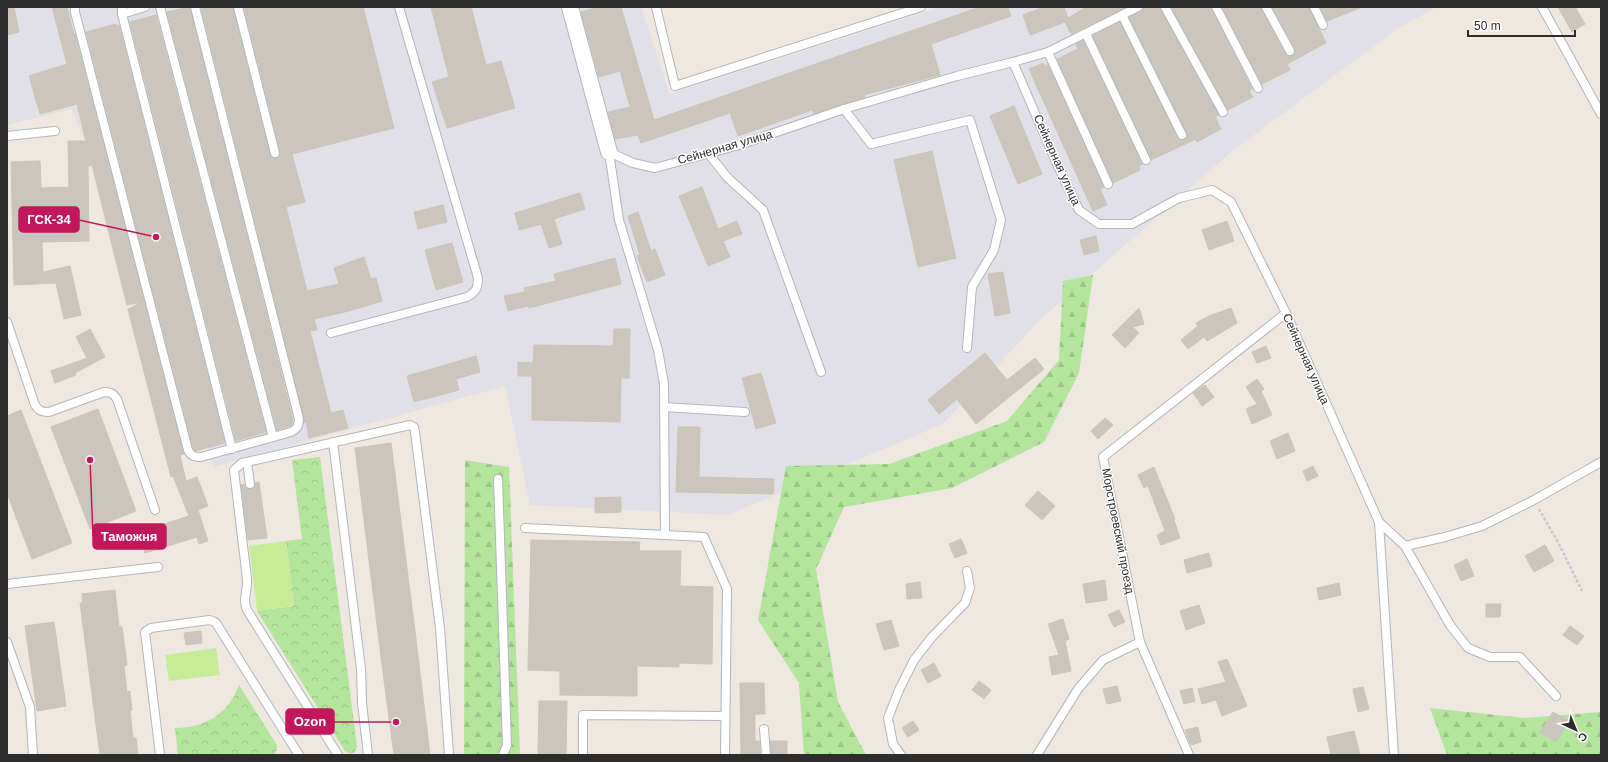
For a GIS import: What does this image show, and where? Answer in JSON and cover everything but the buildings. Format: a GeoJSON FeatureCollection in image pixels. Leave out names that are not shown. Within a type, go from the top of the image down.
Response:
{"type":"FeatureCollection","features":[{"type":"Feature","properties":{"kind":"street"},"geometry":{"type":"LineString","coordinates":[[570,7],[609,152]]}},
{"type":"Feature","properties":{"kind":"lane"},"geometry":{"type":"LineString","coordinates":[[75,7],[77,20],[188,450],[191,455],[201,457],[296,429],[299,425],[299,419],[195,7]]}},
{"type":"Feature","properties":{"kind":"lane"},"geometry":{"type":"LineString","coordinates":[[145,7],[122,11],[232,449]]}},
{"type":"Feature","properties":{"kind":"lane"},"geometry":{"type":"LineString","coordinates":[[160,7],[272,437]]}},
{"type":"Feature","properties":{"kind":"lane"},"geometry":{"type":"LineString","coordinates":[[238,7],[275,153]]}},
{"type":"Feature","properties":{"kind":"lane"},"geometry":{"type":"LineString","coordinates":[[331,333],[468,297],[474,293],[478,286],[478,278],[399,7]]}},
{"type":"Feature","properties":{"kind":"lane"},"geometry":{"type":"LineString","coordinates":[[656,7],[674,86],[921,7]]}},
{"type":"Feature","properties":{"kind":"lane"},"geometry":{"type":"LineString","coordinates":[[1013,62],[1048,52],[1138,7]]}},
{"type":"Feature","properties":{"kind":"lane"},"geometry":{"type":"LineString","coordinates":[[1165,7],[1223,112]]}},
{"type":"Feature","properties":{"kind":"lane"},"geometry":{"type":"LineString","coordinates":[[1216,7],[1258,88]]}},
{"type":"Feature","properties":{"kind":"lane"},"geometry":{"type":"LineString","coordinates":[[1266,7],[1290,51]]}},
{"type":"Feature","properties":{"kind":"lane"},"geometry":{"type":"LineString","coordinates":[[1314,7],[1323,25]]}},
{"type":"Feature","properties":{"kind":"lane"},"geometry":{"type":"LineString","coordinates":[[1542,7],[1601,114]]}},
{"type":"Feature","properties":{"kind":"lane"},"geometry":{"type":"LineString","coordinates":[[1122,15],[1182,135]]}},
{"type":"Feature","properties":{"kind":"lane"},"geometry":{"type":"LineString","coordinates":[[1086,34],[1146,160]]}},
{"type":"Feature","properties":{"kind":"lane"},"geometry":{"type":"LineString","coordinates":[[1048,52],[1108,184]]}},
{"type":"Feature","properties":{"kind":"lane","name":"Сейнерная улица"},"geometry":{"type":"LineString","coordinates":[[609,152],[633,163],[655,168],[739,145],[844,109],[957,76],[1013,62],[1057,164],[1079,210],[1098,224],[1132,224],[1180,198],[1212,190],[1231,202],[1286,313],[1379,522],[1404,546],[1450,625],[1468,648],[1490,656],[1520,657],[1556,696]]}},
{"type":"Feature","properties":{"kind":"lane"},"geometry":{"type":"LineString","coordinates":[[844,109],[871,144],[970,120],[1001,220],[994,250],[972,287],[967,348]]}},
{"type":"Feature","properties":{"kind":"lane"},"geometry":{"type":"LineString","coordinates":[[7,136],[55,131]]}},
{"type":"Feature","properties":{"kind":"lane"},"geometry":{"type":"LineString","coordinates":[[609,152],[619,220],[658,350],[664,384],[665,534]]}},
{"type":"Feature","properties":{"kind":"lane"},"geometry":{"type":"LineString","coordinates":[[708,153],[727,177],[763,210],[821,372]]}},
{"type":"Feature","properties":{"kind":"lane","name":"Морстроевский проезд"},"geometry":{"type":"LineString","coordinates":[[1189,755],[1140,642],[1103,457],[1286,313]]}},
{"type":"Feature","properties":{"kind":"lane"},"geometry":{"type":"LineString","coordinates":[[7,322],[38,410],[48,412],[104,392],[114,394],[155,510]]}},
{"type":"Feature","properties":{"kind":"lane"},"geometry":{"type":"LineString","coordinates":[[664,407],[745,412]]}},
{"type":"Feature","properties":{"kind":"lane"},"geometry":{"type":"LineString","coordinates":[[338,755],[247,610],[244,602],[248,586],[234,470],[237,466],[247,462],[410,425],[414,427],[440,628],[449,755]]}},
{"type":"Feature","properties":{"kind":"lane"},"geometry":{"type":"LineString","coordinates":[[333,442],[361,669],[362,703],[368,755]]}},
{"type":"Feature","properties":{"kind":"lane"},"geometry":{"type":"LineString","coordinates":[[247,462],[250,484]]}},
{"type":"Feature","properties":{"kind":"lane"},"geometry":{"type":"LineString","coordinates":[[1404,546],[1445,538],[1482,526],[1534,500],[1601,462]]}},
{"type":"Feature","properties":{"kind":"lane"},"geometry":{"type":"LineString","coordinates":[[498,479],[507,744],[503,755]]}},
{"type":"Feature","properties":{"kind":"lane"},"geometry":{"type":"LineString","coordinates":[[1379,522],[1394,755]]}},
{"type":"Feature","properties":{"kind":"lane"},"geometry":{"type":"LineString","coordinates":[[525,528],[704,537],[727,589],[725,755]]}},
{"type":"Feature","properties":{"kind":"lane"},"geometry":{"type":"LineString","coordinates":[[7,584],[158,567]]}},
{"type":"Feature","properties":{"kind":"lane"},"geometry":{"type":"LineString","coordinates":[[901,755],[893,744],[888,718],[899,690],[914,660],[932,637],[965,604],[970,588],[967,571]]}},
{"type":"Feature","properties":{"kind":"lane"},"geometry":{"type":"LineString","coordinates":[[160,755],[145,632],[151,628],[209,620],[216,623],[299,755]]}},
{"type":"Feature","properties":{"kind":"lane"},"geometry":{"type":"LineString","coordinates":[[7,642],[30,707],[33,755]]}},
{"type":"Feature","properties":{"kind":"lane"},"geometry":{"type":"LineString","coordinates":[[1037,755],[1078,689],[1103,660],[1140,642]]}},
{"type":"Feature","properties":{"kind":"lane"},"geometry":{"type":"LineString","coordinates":[[582,755],[583,715],[725,716]]}},
{"type":"Feature","properties":{"kind":"lane"},"geometry":{"type":"LineString","coordinates":[[764,729],[766,755]]}},
{"type":"Feature","properties":{"kind":"path"},"geometry":{"type":"LineString","coordinates":[[1534,500],[1560,546],[1582,593]]}},
{"type":"Feature","properties":{"kind":"shaded area"},"geometry":{"type":"Polygon","coordinates":[[[7,7],[641,7],[670,94],[941,7],[1437,7],[1397,29],[1230,153],[1041,319],[943,424],[728,515],[530,505],[505,386],[214,467],[72,109],[7,125],[7,7]]]}},
{"type":"Feature","properties":{"kind":"green space"},"geometry":{"type":"Polygon","coordinates":[[[1093,275],[1079,373],[1044,442],[952,488],[844,507],[816,569],[838,702],[866,755],[804,755],[799,683],[758,620],[786,466],[889,464],[1007,421],[1059,360],[1063,281],[1093,275]]]}},
{"type":"Feature","properties":{"kind":"green space"},"geometry":{"type":"Polygon","coordinates":[[[320,457],[357,746],[355,752],[350,754],[345,751],[257,611],[294,606],[286,541],[302,539],[292,460],[320,457]]]}},
{"type":"Feature","properties":{"kind":"green space"},"geometry":{"type":"Polygon","coordinates":[[[465,460],[509,467],[520,755],[464,755],[465,460]]]}},
{"type":"Feature","properties":{"kind":"green space"},"geometry":{"type":"Polygon","coordinates":[[[286,541],[294,606],[257,611],[249,546],[286,541]]]}},
{"type":"Feature","properties":{"kind":"green space"},"geometry":{"type":"Polygon","coordinates":[[[216,648],[220,675],[169,681],[165,655],[216,648]]]}},
{"type":"Feature","properties":{"kind":"green space"},"geometry":{"type":"Polygon","coordinates":[[[239,685],[277,745],[274,755],[178,755],[175,728],[197,725],[214,717],[229,704],[239,685]]]}},
{"type":"Feature","properties":{"kind":"green space"},"geometry":{"type":"Polygon","coordinates":[[[1430,708],[1525,718],[1601,712],[1601,755],[1447,755],[1430,708]]]}},
{"type":"Feature","properties":{"kind":"place","name":"ГСК-34"},"geometry":{"type":"Point","coordinates":[156,237]}},
{"type":"Feature","properties":{"kind":"place","name":"Таможня"},"geometry":{"type":"Point","coordinates":[90,460]}},
{"type":"Feature","properties":{"kind":"place","name":"Ozon"},"geometry":{"type":"Point","coordinates":[396,722]}}]}
